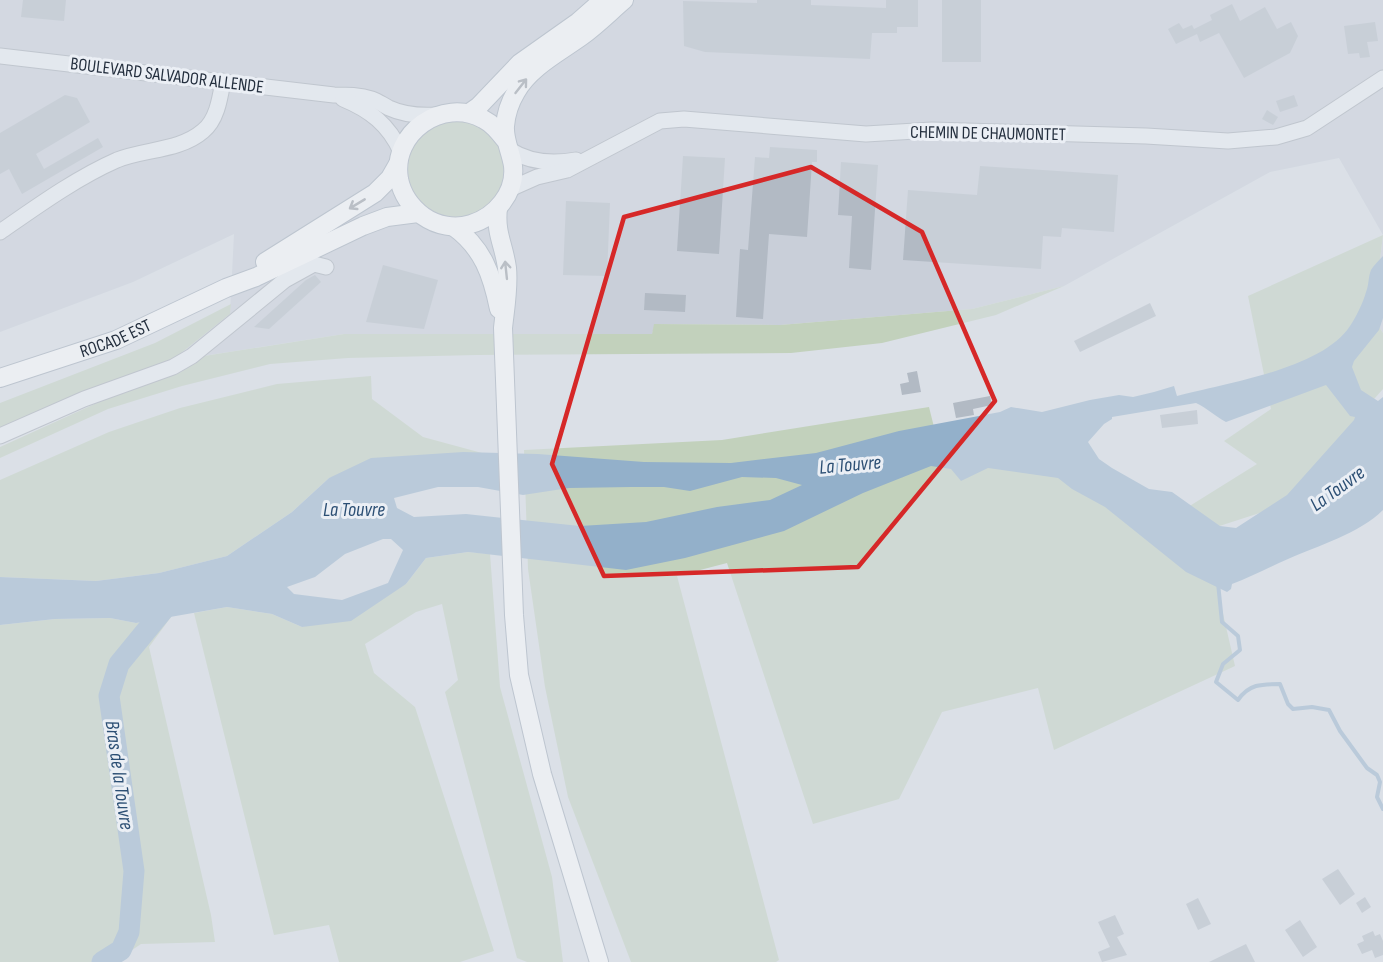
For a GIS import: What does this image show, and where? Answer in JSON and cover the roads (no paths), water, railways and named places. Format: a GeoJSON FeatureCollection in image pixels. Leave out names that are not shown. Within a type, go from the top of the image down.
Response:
{"type":"FeatureCollection","features":[{"type":"Feature","properties":{"kind":"main road"},"geometry":{"type":"LineString","coordinates":[[469,113],[479,106],[520,63],[578,22],[603,0]]}},
{"type":"Feature","properties":{"kind":"main road"},"geometry":{"type":"LineString","coordinates":[[454,227],[478,222],[498,208],[510,189],[513,170],[508,146],[506,117],[517,90],[545,62],[584,35],[624,0]]}},
{"type":"Feature","properties":{"kind":"main road"},"geometry":{"type":"LineString","coordinates":[[503,328],[493,280],[478,250],[467,236],[454,227],[435,223],[418,213],[402,191],[399,178],[400,158],[410,135],[421,123],[446,112],[469,113],[483,119],[496,128],[508,146]]}},
{"type":"Feature","properties":{"kind":"main road","name":"ROCADE EST"},"geometry":{"type":"LineString","coordinates":[[226,288],[375,193],[390,178],[400,158]]}},
{"type":"Feature","properties":{"kind":"main road"},"geometry":{"type":"LineString","coordinates":[[498,208],[497,230],[507,266],[503,328],[514,615],[519,675],[542,774],[598,962]]}},
{"type":"Feature","properties":{"kind":"main road","name":"ROCADE EST"},"geometry":{"type":"LineString","coordinates":[[0,378],[116,340],[363,226],[397,215],[418,213]]}},
{"type":"Feature","properties":{"kind":"main road"},"geometry":{"type":"LineString","coordinates":[[562,839],[609,962]]}},
{"type":"Feature","properties":{"kind":"street","name":"BOULEVARD SALVADOR ALLENDE"},"geometry":{"type":"LineString","coordinates":[[0,56],[358,96],[375,100],[397,111],[418,116],[436,115]]}},
{"type":"Feature","properties":{"kind":"street","name":"CHEMIN DE CHAUMONTET"},"geometry":{"type":"LineString","coordinates":[[510,189],[537,177],[567,170],[660,121],[684,119],[866,134],[932,130],[1146,136],[1228,141],[1256,140],[1307,128],[1383,78]]}},
{"type":"Feature","properties":{"kind":"street"},"geometry":{"type":"LineString","coordinates":[[0,232],[53,195],[117,160],[183,142],[203,131],[215,116],[223,81]]}},
{"type":"Feature","properties":{"kind":"street","name":"BOULEVARD SALVADOR ALLENDE"},"geometry":{"type":"LineString","coordinates":[[334,95],[376,117],[390,131],[400,158]]}},
{"type":"Feature","properties":{"kind":"street","name":"CHEMIN DE CHAUMONTET"},"geometry":{"type":"LineString","coordinates":[[508,146],[520,157],[535,161],[564,162],[585,159]]}},
{"type":"Feature","properties":{"kind":"street"},"geometry":{"type":"LineString","coordinates":[[0,436],[84,399],[172,367],[192,356],[285,280],[314,264],[326,267]]}},
{"type":"Feature","properties":{"kind":"water","name":"La Touvre"},"geometry":{"type":"Polygon","coordinates":[[[1383,256],[1383,318],[1379,330],[1354,361],[1352,367],[1361,390],[1378,401],[1383,397],[1383,510],[1363,526],[1232,584],[1231,589],[1227,592],[1186,572],[1105,507],[1072,489],[1058,478],[988,468],[961,481],[951,469],[931,466],[863,493],[784,531],[685,558],[626,570],[468,552],[426,558],[406,584],[351,621],[302,627],[272,614],[227,607],[136,623],[110,618],[55,619],[0,625],[0,577],[96,581],[159,573],[227,556],[292,512],[329,478],[371,458],[463,452],[538,454],[644,462],[731,463],[816,453],[899,431],[1000,412],[1011,407],[1042,412],[1119,395],[1133,397],[1174,386],[1177,396],[1246,379],[1296,364],[1337,341],[1357,314],[1367,289],[1371,270],[1383,256]],[[1326,385],[1226,422],[1196,403],[1112,417],[1088,442],[1099,459],[1112,468],[1149,489],[1172,492],[1220,526],[1236,528],[1287,495],[1354,420],[1355,417],[1350,416],[1326,385]],[[742,477],[690,491],[664,487],[569,488],[523,495],[478,487],[438,487],[394,498],[397,508],[414,517],[466,514],[580,526],[646,522],[717,507],[770,500],[802,485],[776,478],[742,477]],[[383,539],[345,554],[315,577],[287,587],[294,594],[342,600],[388,583],[403,550],[391,539],[383,539]]]}},
{"type":"Feature","properties":{"kind":"waterway"},"geometry":{"type":"LineString","coordinates":[[1218,583],[1222,622],[1238,636],[1240,650],[1223,664],[1216,682],[1238,700],[1256,686],[1280,684],[1288,704],[1293,709],[1312,707],[1329,710],[1340,731],[1367,768],[1377,775],[1380,782],[1377,797],[1383,809]]}},
{"type":"Feature","properties":{"kind":"waterway","name":"Bras de la Touvre"},"geometry":{"type":"LineString","coordinates":[[102,962],[121,950],[129,932],[134,871],[109,696],[119,664],[173,598]]}}]}
